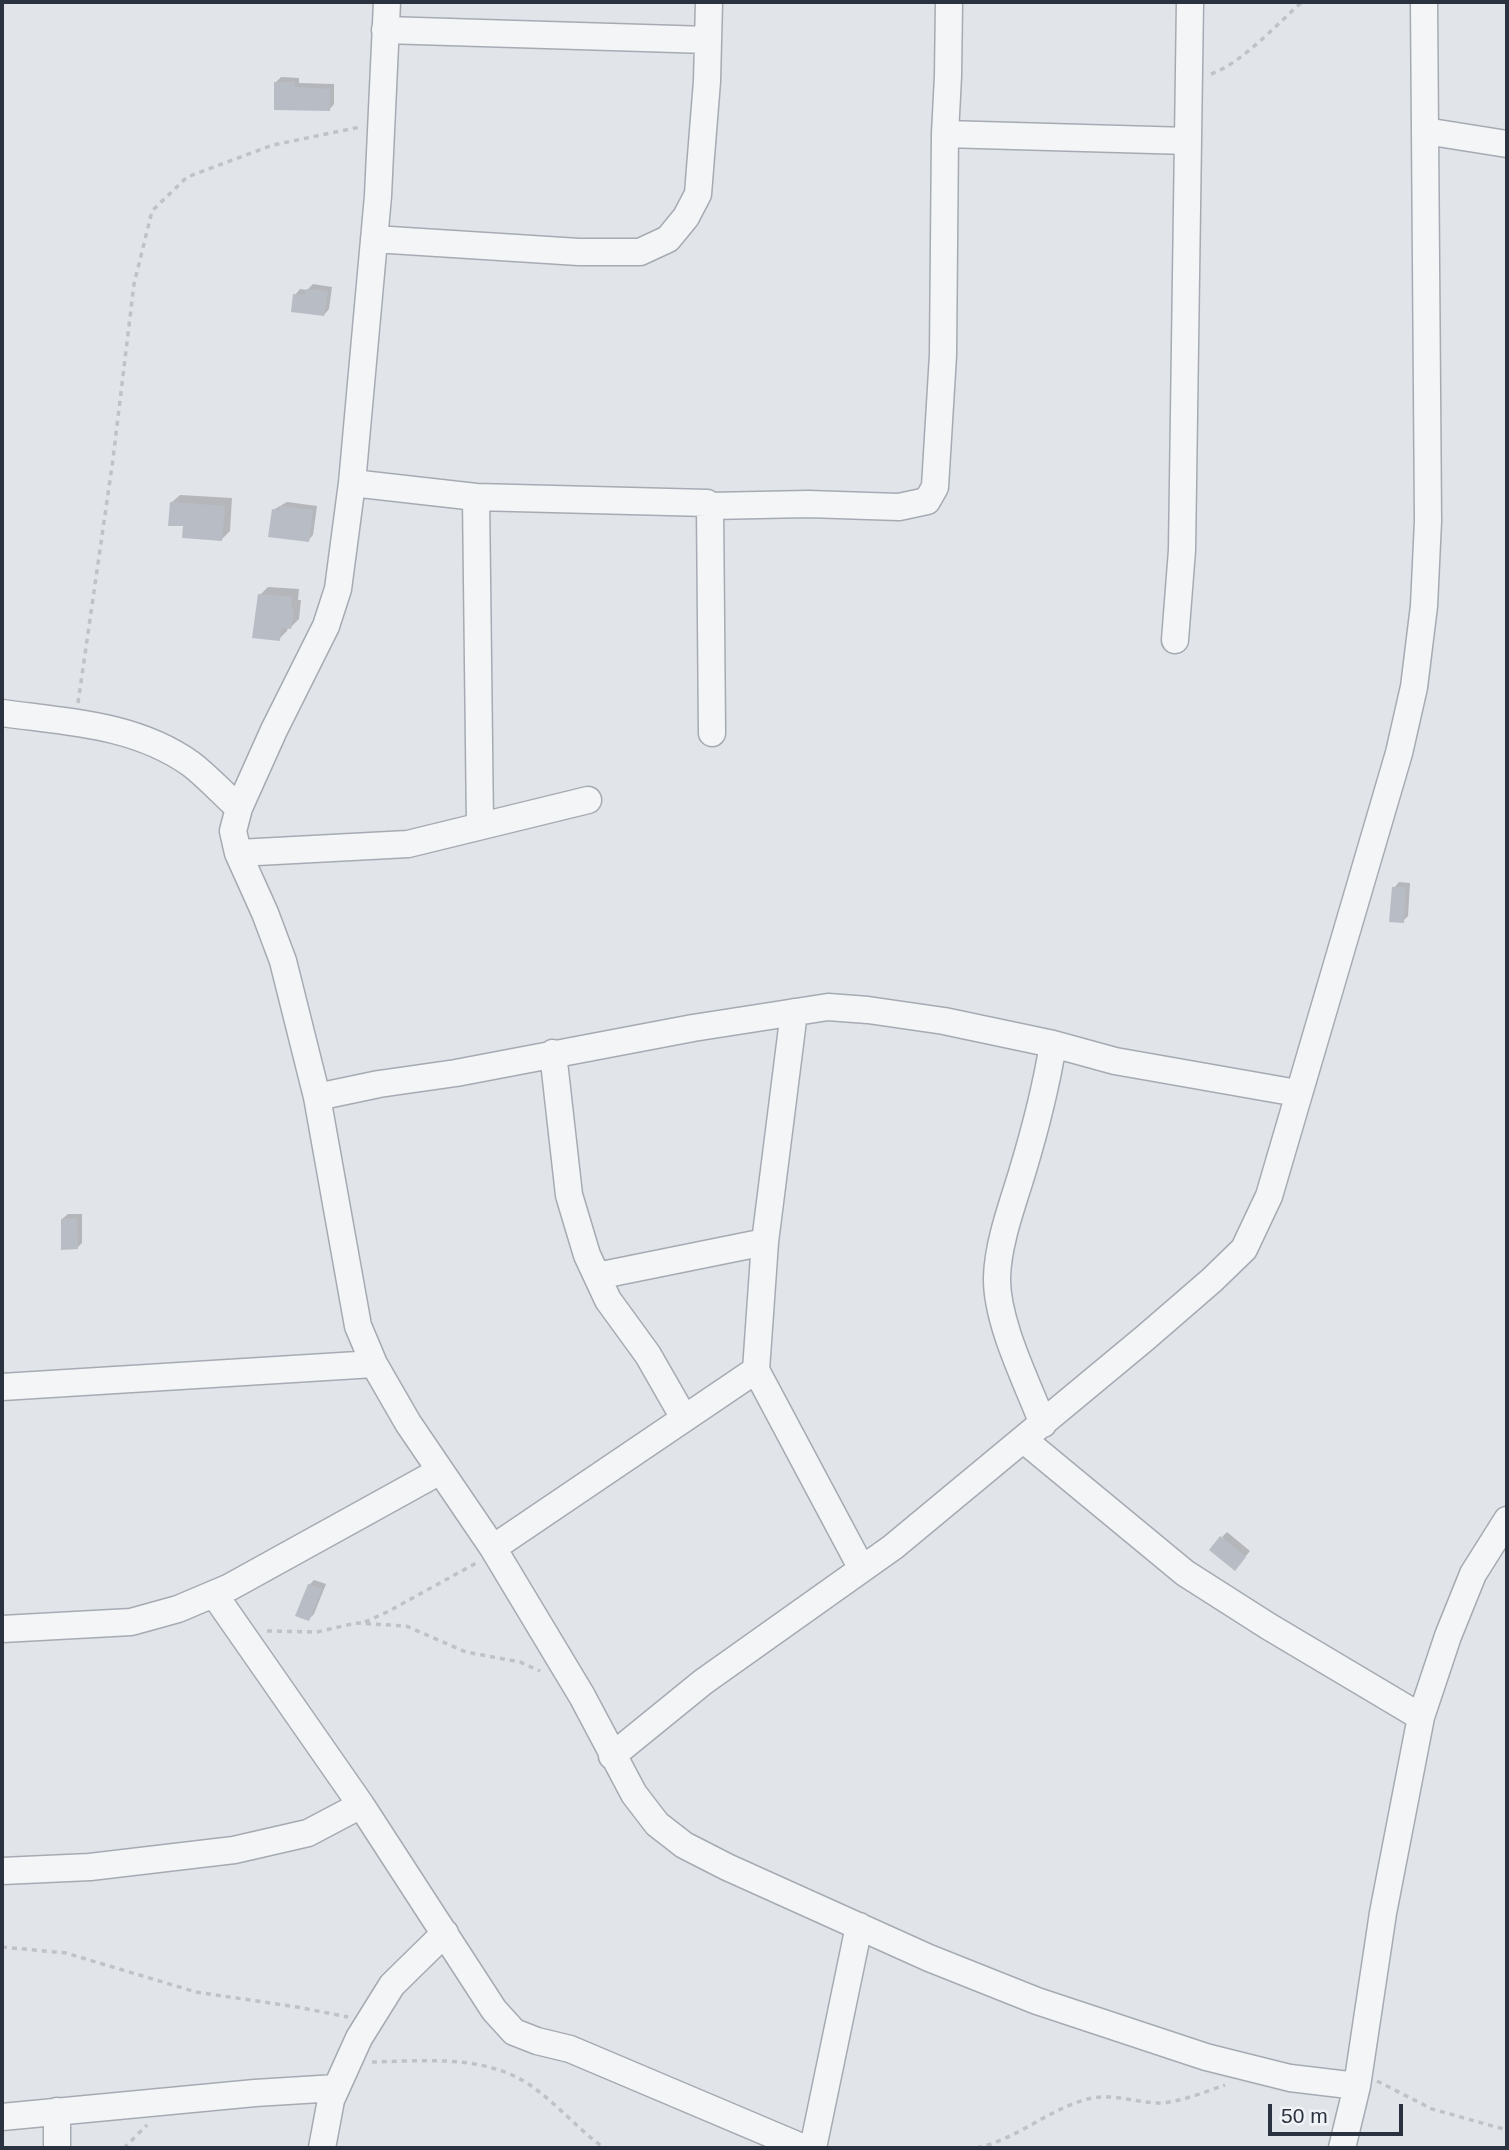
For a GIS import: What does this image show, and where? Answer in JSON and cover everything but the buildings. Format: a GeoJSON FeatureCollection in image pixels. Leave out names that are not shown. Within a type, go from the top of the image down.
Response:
{"type":"FeatureCollection","features":[{"type":"Feature","properties":{"kind":"street"},"geometry":{"type":"LineString","coordinates":[[387,2],[374,239],[352,483],[338,589],[326,626],[261,758],[239,808],[233,831],[238,853],[283,961],[317,1097],[358,1326],[374,1364],[408,1423],[495,1551],[582,1696],[634,1794],[657,1824],[684,1845],[929,1958],[1037,2001],[1206,2057],[1290,2078],[1357,2083]]}},
{"type":"Feature","properties":{"kind":"street"},"geometry":{"type":"LineString","coordinates":[[374,239],[579,252],[640,252],[668,239],[698,194],[709,2]]}},
{"type":"Feature","properties":{"kind":"street"},"geometry":{"type":"LineString","coordinates":[[352,483],[476,497],[700,501],[710,506],[808,504],[899,507],[927,500],[935,487],[943,355],[949,2]]}},
{"type":"Feature","properties":{"kind":"street"},"geometry":{"type":"LineString","coordinates":[[1175,640],[1182,550],[1190,2]]}},
{"type":"Feature","properties":{"kind":"street"},"geometry":{"type":"LineString","coordinates":[[612,1756],[703,1682],[892,1548],[1034,1432],[1212,1280],[1244,1249],[1269,1196],[1297,1093],[1399,753],[1414,687],[1424,606],[1428,521],[1423,2]]}},
{"type":"Feature","properties":{"kind":"street"},"geometry":{"type":"LineString","coordinates":[[385,30],[708,40]]}},
{"type":"Feature","properties":{"kind":"street"},"geometry":{"type":"LineString","coordinates":[[1425,131],[1507,144]]}},
{"type":"Feature","properties":{"kind":"street"},"geometry":{"type":"LineString","coordinates":[[945,134],[1188,141]]}},
{"type":"Feature","properties":{"kind":"street"},"geometry":{"type":"LineString","coordinates":[[476,497],[480,826]]}},
{"type":"Feature","properties":{"kind":"street"},"geometry":{"type":"LineString","coordinates":[[710,506],[712,733]]}},
{"type":"Feature","properties":{"kind":"street"},"geometry":{"type":"LineString","coordinates":[[2,713],[75,721],[146,739],[173,752],[239,808]]}},
{"type":"Feature","properties":{"kind":"street"},"geometry":{"type":"LineString","coordinates":[[203,775],[236,773],[261,758]]}},
{"type":"Feature","properties":{"kind":"street"},"geometry":{"type":"LineString","coordinates":[[238,853],[408,844],[588,800]]}},
{"type":"Feature","properties":{"kind":"street"},"geometry":{"type":"LineString","coordinates":[[317,1097],[693,1028],[828,1007],[944,1021],[1053,1044],[1115,1061],[1297,1093]]}},
{"type":"Feature","properties":{"kind":"street"},"geometry":{"type":"LineString","coordinates":[[794,1012],[765,1242],[756,1370],[862,1569]]}},
{"type":"Feature","properties":{"kind":"street"},"geometry":{"type":"LineString","coordinates":[[1053,1044],[1046,1087],[1002,1244],[997,1277],[999,1302],[1034,1432],[1185,1573],[1421,1717]]}},
{"type":"Feature","properties":{"kind":"street"},"geometry":{"type":"LineString","coordinates":[[553,1053],[569,1195],[587,1255],[608,1300],[648,1355],[684,1418]]}},
{"type":"Feature","properties":{"kind":"street"},"geometry":{"type":"LineString","coordinates":[[597,1276],[765,1242]]}},
{"type":"Feature","properties":{"kind":"street"},"geometry":{"type":"LineString","coordinates":[[2,1387],[374,1364]]}},
{"type":"Feature","properties":{"kind":"street"},"geometry":{"type":"LineString","coordinates":[[495,1551],[756,1370]]}},
{"type":"Feature","properties":{"kind":"street"},"geometry":{"type":"LineString","coordinates":[[2,1629],[131,1622],[177,1609],[230,1587],[440,1471]]}},
{"type":"Feature","properties":{"kind":"street"},"geometry":{"type":"LineString","coordinates":[[1342,2148],[1357,2083],[1383,1913],[1421,1717],[1448,1636],[1473,1574],[1507,1520]]}},
{"type":"Feature","properties":{"kind":"street"},"geometry":{"type":"LineString","coordinates":[[214,1594],[361,1805],[494,2010],[514,2032],[570,2049],[804,2148]]}},
{"type":"Feature","properties":{"kind":"street"},"geometry":{"type":"LineString","coordinates":[[2,1871],[90,1867],[234,1850],[308,1833],[361,1805]]}},
{"type":"Feature","properties":{"kind":"street"},"geometry":{"type":"LineString","coordinates":[[813,2148],[859,1927]]}},
{"type":"Feature","properties":{"kind":"street"},"geometry":{"type":"LineString","coordinates":[[322,2148],[331,2100],[369,2022],[392,1985],[445,1933]]}},
{"type":"Feature","properties":{"kind":"street"},"geometry":{"type":"LineString","coordinates":[[2,2117],[231,2095],[336,2088]]}},
{"type":"Feature","properties":{"kind":"street"},"geometry":{"type":"LineString","coordinates":[[57,2111],[57,2148]]}},
{"type":"Feature","properties":{"kind":"path"},"geometry":{"type":"LineString","coordinates":[[1189,82],[1231,64],[1302,2]]}},
{"type":"Feature","properties":{"kind":"path"},"geometry":{"type":"LineString","coordinates":[[75,721],[113,459],[134,284],[152,211],[187,177],[273,145],[382,123]]}},
{"type":"Feature","properties":{"kind":"path"},"geometry":{"type":"LineString","coordinates":[[363,1623],[495,1551]]}},
{"type":"Feature","properties":{"kind":"path"},"geometry":{"type":"LineString","coordinates":[[239,1630],[317,1632],[363,1623],[406,1626],[466,1652],[520,1662],[544,1674]]}},
{"type":"Feature","properties":{"kind":"path"},"geometry":{"type":"LineString","coordinates":[[2,1947],[66,1953],[196,1992],[297,2007],[369,2022]]}},
{"type":"Feature","properties":{"kind":"path"},"geometry":{"type":"LineString","coordinates":[[348,2062],[456,2060],[509,2074],[537,2091],[604,2148]]}},
{"type":"Feature","properties":{"kind":"path"},"geometry":{"type":"LineString","coordinates":[[1357,2083],[1383,2082],[1432,2109],[1507,2130]]}},
{"type":"Feature","properties":{"kind":"path"},"geometry":{"type":"LineString","coordinates":[[977,2148],[1076,2103],[1094,2098],[1114,2096],[1159,2103],[1188,2098],[1233,2083]]}}]}
